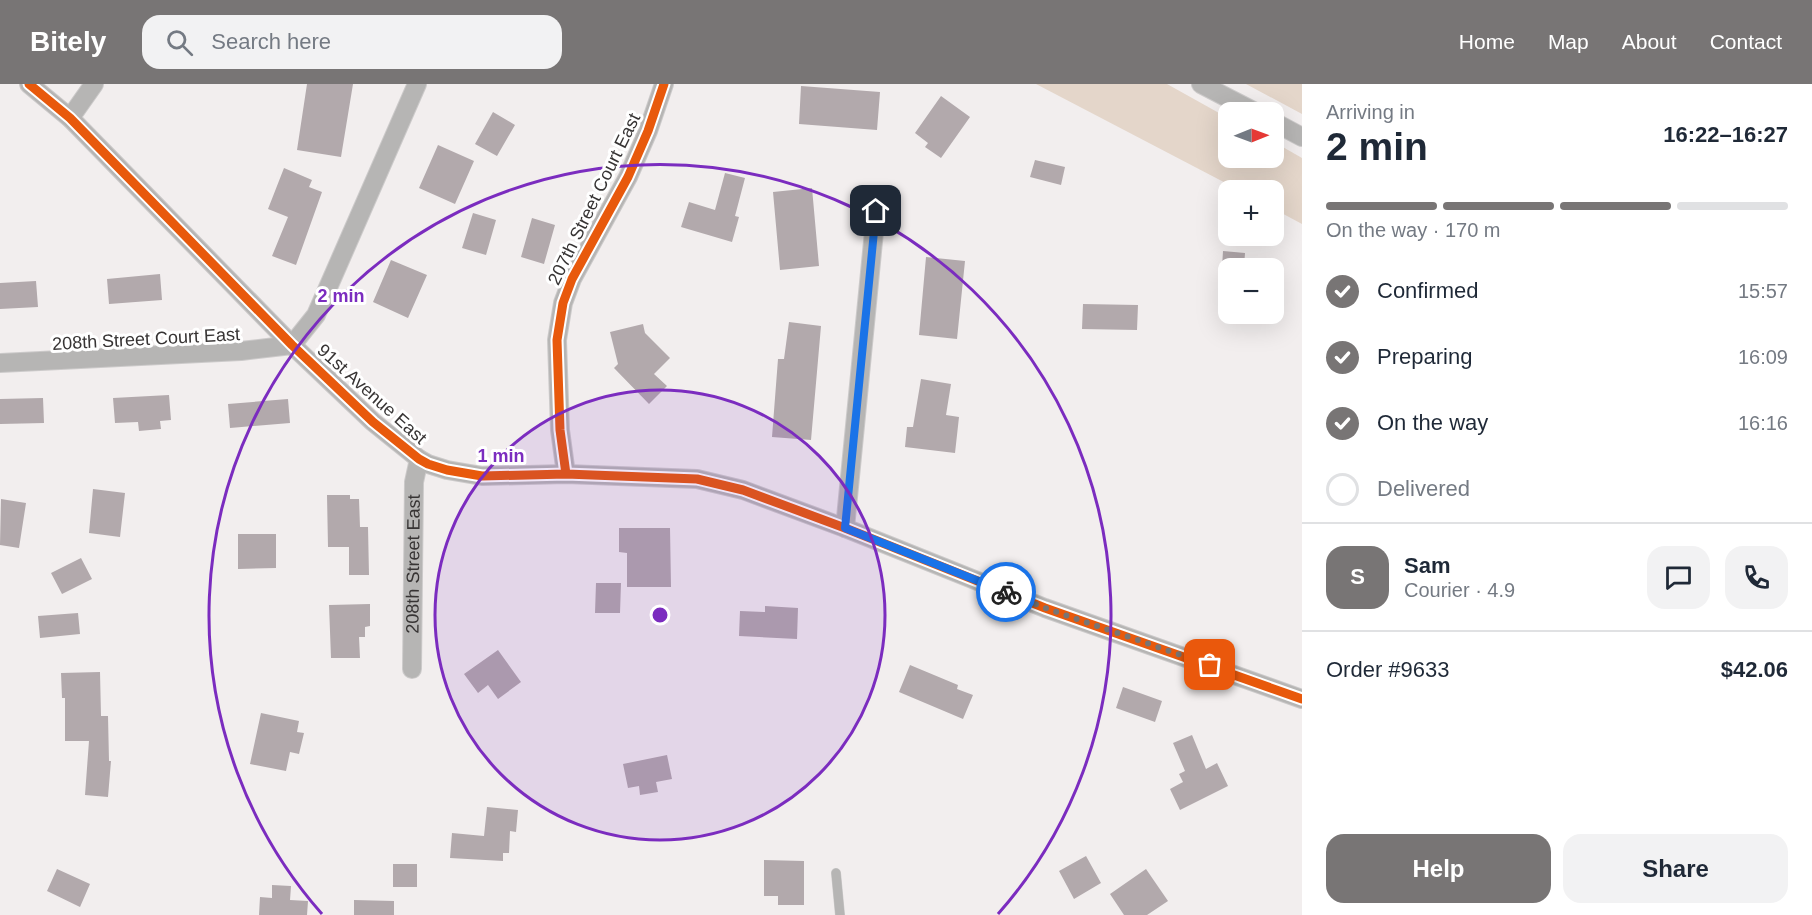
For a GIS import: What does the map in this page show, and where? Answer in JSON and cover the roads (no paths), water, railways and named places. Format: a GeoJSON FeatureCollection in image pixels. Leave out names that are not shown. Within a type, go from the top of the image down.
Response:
{"type":"FeatureCollection","features":[{"type":"Feature","properties":{"kind":"street","name":"91st Avenue East"},"geometry":{"type":"LineString","coordinates":[[28,84],[70,118],[292,345],[373,422],[419,459],[447,471],[482,476],[566,474],[697,479],[743,490],[1045,608],[1302,699]]}},
{"type":"Feature","properties":{"kind":"street"},"geometry":{"type":"LineString","coordinates":[[70,118],[94,84]]}},
{"type":"Feature","properties":{"kind":"street"},"geometry":{"type":"LineString","coordinates":[[292,345],[316,315],[417,84]]}},
{"type":"Feature","properties":{"kind":"street","name":"207th Street Court East"},"geometry":{"type":"LineString","coordinates":[[566,474],[560,430],[557,340],[563,303],[572,279],[628,177],[648,131],[664,84]]}},
{"type":"Feature","properties":{"kind":"street"},"geometry":{"type":"LineString","coordinates":[[1202,84],[1237,102]]}},
{"type":"Feature","properties":{"kind":"street"},"geometry":{"type":"LineString","coordinates":[[1284,127],[1302,137]]}},
{"type":"Feature","properties":{"kind":"street"},"geometry":{"type":"LineString","coordinates":[[845,528],[876,211]]}},
{"type":"Feature","properties":{"kind":"street","name":"208th Street Court East"},"geometry":{"type":"LineString","coordinates":[[0,363],[241,351],[292,345]]}},
{"type":"Feature","properties":{"kind":"street","name":"208th Street East"},"geometry":{"type":"LineString","coordinates":[[412,669],[414,482],[419,459]]}},
{"type":"Feature","properties":{"kind":"lane"},"geometry":{"type":"LineString","coordinates":[[836,873],[840,915]]}}]}
